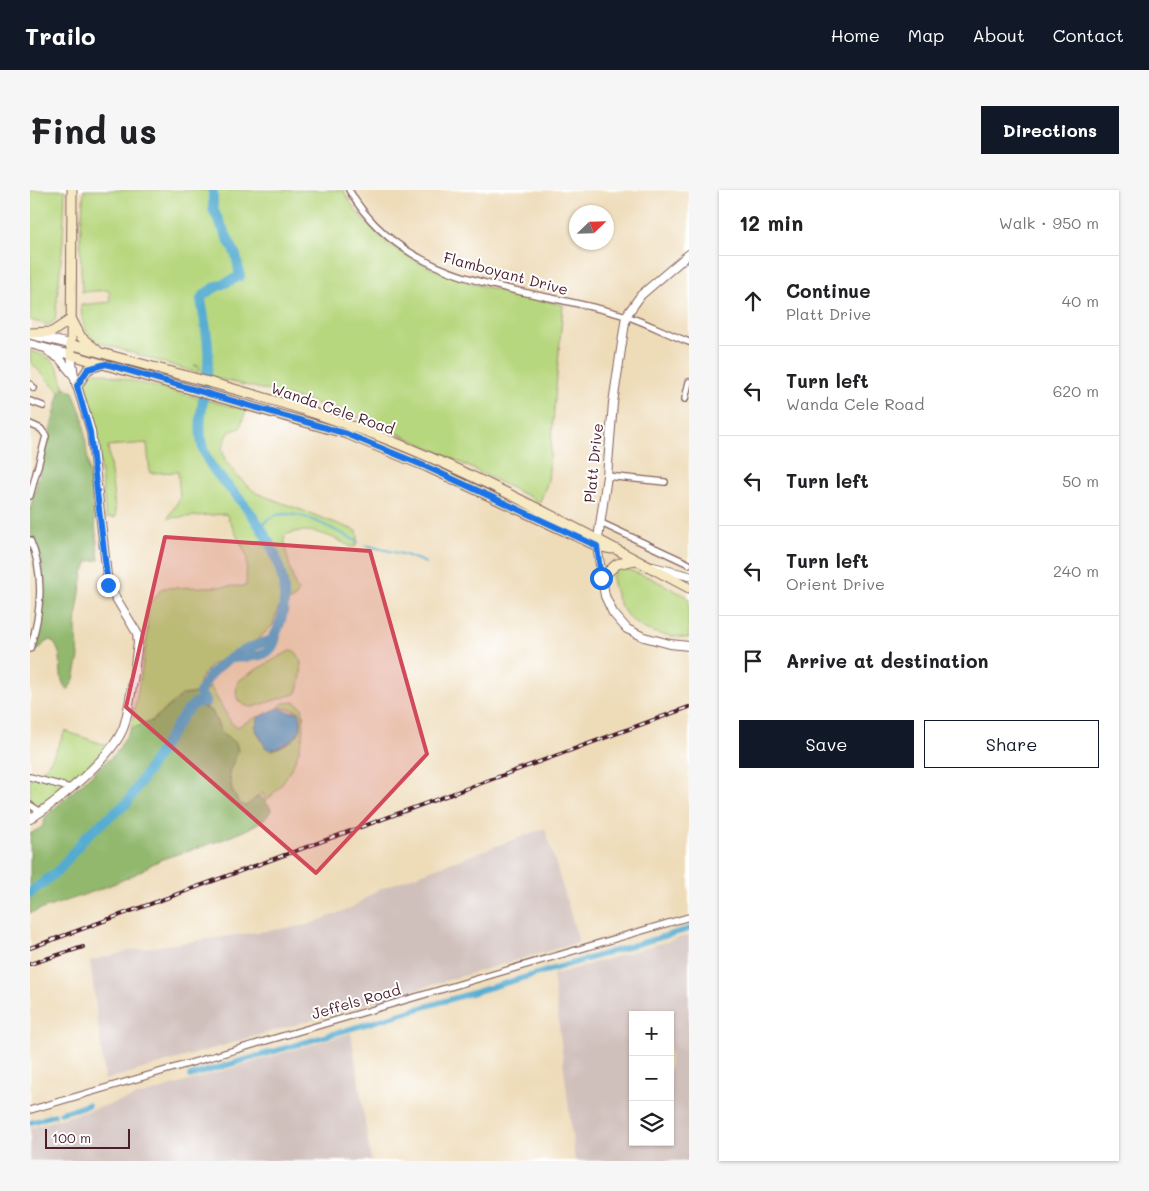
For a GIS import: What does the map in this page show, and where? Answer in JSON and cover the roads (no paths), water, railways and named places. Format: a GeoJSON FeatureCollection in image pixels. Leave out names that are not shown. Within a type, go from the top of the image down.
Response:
{"type":"FeatureCollection","features":[{"type":"Feature","properties":{"kind":"main road"},"geometry":{"type":"LineString","coordinates":[[71,355],[72,190]]}},
{"type":"Feature","properties":{"kind":"main road"},"geometry":{"type":"LineString","coordinates":[[30,333],[52,332],[70,318]]}},
{"type":"Feature","properties":{"kind":"main road"},"geometry":{"type":"LineString","coordinates":[[70,318],[81,337],[101,353]]}},
{"type":"Feature","properties":{"kind":"main road","name":"Wanda Cele Road"},"geometry":{"type":"LineString","coordinates":[[70,344],[195,384]]}},
{"type":"Feature","properties":{"kind":"main road","name":"Wanda Cele Road"},"geometry":{"type":"LineString","coordinates":[[71,355],[329,418],[394,442],[479,480],[598,543],[689,588]]}},
{"type":"Feature","properties":{"kind":"main road"},"geometry":{"type":"LineString","coordinates":[[77,386],[88,369],[106,364]]}},
{"type":"Feature","properties":{"kind":"main road"},"geometry":{"type":"LineString","coordinates":[[601,578],[617,564],[635,560]]}},
{"type":"Feature","properties":{"kind":"street","name":"Flamboyant Drive"},"geometry":{"type":"LineString","coordinates":[[349,190],[367,217],[379,230],[395,243],[438,268],[488,284],[626,316],[689,342]]}},
{"type":"Feature","properties":{"kind":"street","name":"Platt Drive"},"geometry":{"type":"LineString","coordinates":[[689,254],[641,295],[626,316],[613,403],[607,476],[598,543],[601,578],[605,596],[613,613],[627,628],[644,637],[670,644],[689,646]]}},
{"type":"Feature","properties":{"kind":"street","name":"Wanda Cele Road"},"geometry":{"type":"LineString","coordinates":[[30,333],[70,344]]}},
{"type":"Feature","properties":{"kind":"street","name":"Wanda Cele Road"},"geometry":{"type":"LineString","coordinates":[[30,344],[71,355]]}},
{"type":"Feature","properties":{"kind":"street"},"geometry":{"type":"LineString","coordinates":[[41,347],[60,359],[74,376]]}},
{"type":"Feature","properties":{"kind":"street"},"geometry":{"type":"LineString","coordinates":[[30,819],[70,788],[114,746],[124,727],[138,643],[133,625],[108,585],[90,432],[74,376],[71,355]]}},
{"type":"Feature","properties":{"kind":"street"},"geometry":{"type":"LineString","coordinates":[[685,399],[689,382]]}},
{"type":"Feature","properties":{"kind":"street"},"geometry":{"type":"LineString","coordinates":[[30,400],[42,406]]}},
{"type":"Feature","properties":{"kind":"street"},"geometry":{"type":"LineString","coordinates":[[30,424],[41,429],[46,436],[30,496]]}},
{"type":"Feature","properties":{"kind":"street"},"geometry":{"type":"LineString","coordinates":[[607,476],[665,482]]}},
{"type":"Feature","properties":{"kind":"street"},"geometry":{"type":"LineString","coordinates":[[601,523],[689,564]]}},
{"type":"Feature","properties":{"kind":"street"},"geometry":{"type":"LineString","coordinates":[[30,540],[38,566],[40,584],[37,620],[30,649]]}},
{"type":"Feature","properties":{"kind":"street"},"geometry":{"type":"LineString","coordinates":[[649,567],[689,576]]}},
{"type":"Feature","properties":{"kind":"street"},"geometry":{"type":"LineString","coordinates":[[30,777],[70,788]]}},
{"type":"Feature","properties":{"kind":"street"},"geometry":{"type":"LineString","coordinates":[[30,805],[41,812]]}},
{"type":"Feature","properties":{"kind":"street","name":"Jeffels Road"},"geometry":{"type":"LineString","coordinates":[[30,1110],[689,917]]}},
{"type":"Feature","properties":{"kind":"water"},"geometry":{"type":"Polygon","coordinates":[[[278,708],[290,712],[298,712],[301,726],[296,736],[272,750],[266,748],[255,728],[259,717],[278,708]]]}},
{"type":"Feature","properties":{"kind":"waterway"},"geometry":{"type":"LineString","coordinates":[[30,893],[59,870],[87,835],[127,803],[184,714],[195,703],[206,702],[200,693],[212,674],[220,666],[240,653],[272,640],[280,622],[284,604],[283,586],[280,568],[273,550],[264,533],[242,502],[212,467],[202,444],[201,421],[208,356],[201,299],[203,295],[212,289],[240,276],[236,255],[213,209],[213,190]]}},
{"type":"Feature","properties":{"kind":"waterway"},"geometry":{"type":"LineString","coordinates":[[261,527],[270,518],[281,514],[294,515],[308,518],[358,542]]}},
{"type":"Feature","properties":{"kind":"waterway"},"geometry":{"type":"LineString","coordinates":[[365,545],[406,555],[426,563]]}},
{"type":"Feature","properties":{"kind":"waterway"},"geometry":{"type":"LineString","coordinates":[[234,658],[265,653],[270,650],[276,637]]}},
{"type":"Feature","properties":{"kind":"waterway"},"geometry":{"type":"LineString","coordinates":[[190,1076],[689,929]]}},
{"type":"Feature","properties":{"kind":"waterway"},"geometry":{"type":"LineString","coordinates":[[61,1113],[88,1105]]}},
{"type":"Feature","properties":{"kind":"waterway"},"geometry":{"type":"LineString","coordinates":[[30,1123],[54,1115]]}},
{"type":"Feature","properties":{"kind":"railway"},"geometry":{"type":"LineString","coordinates":[[30,948],[689,707]]}},
{"type":"Feature","properties":{"kind":"railway"},"geometry":{"type":"LineString","coordinates":[[30,964],[83,947]]}}]}
